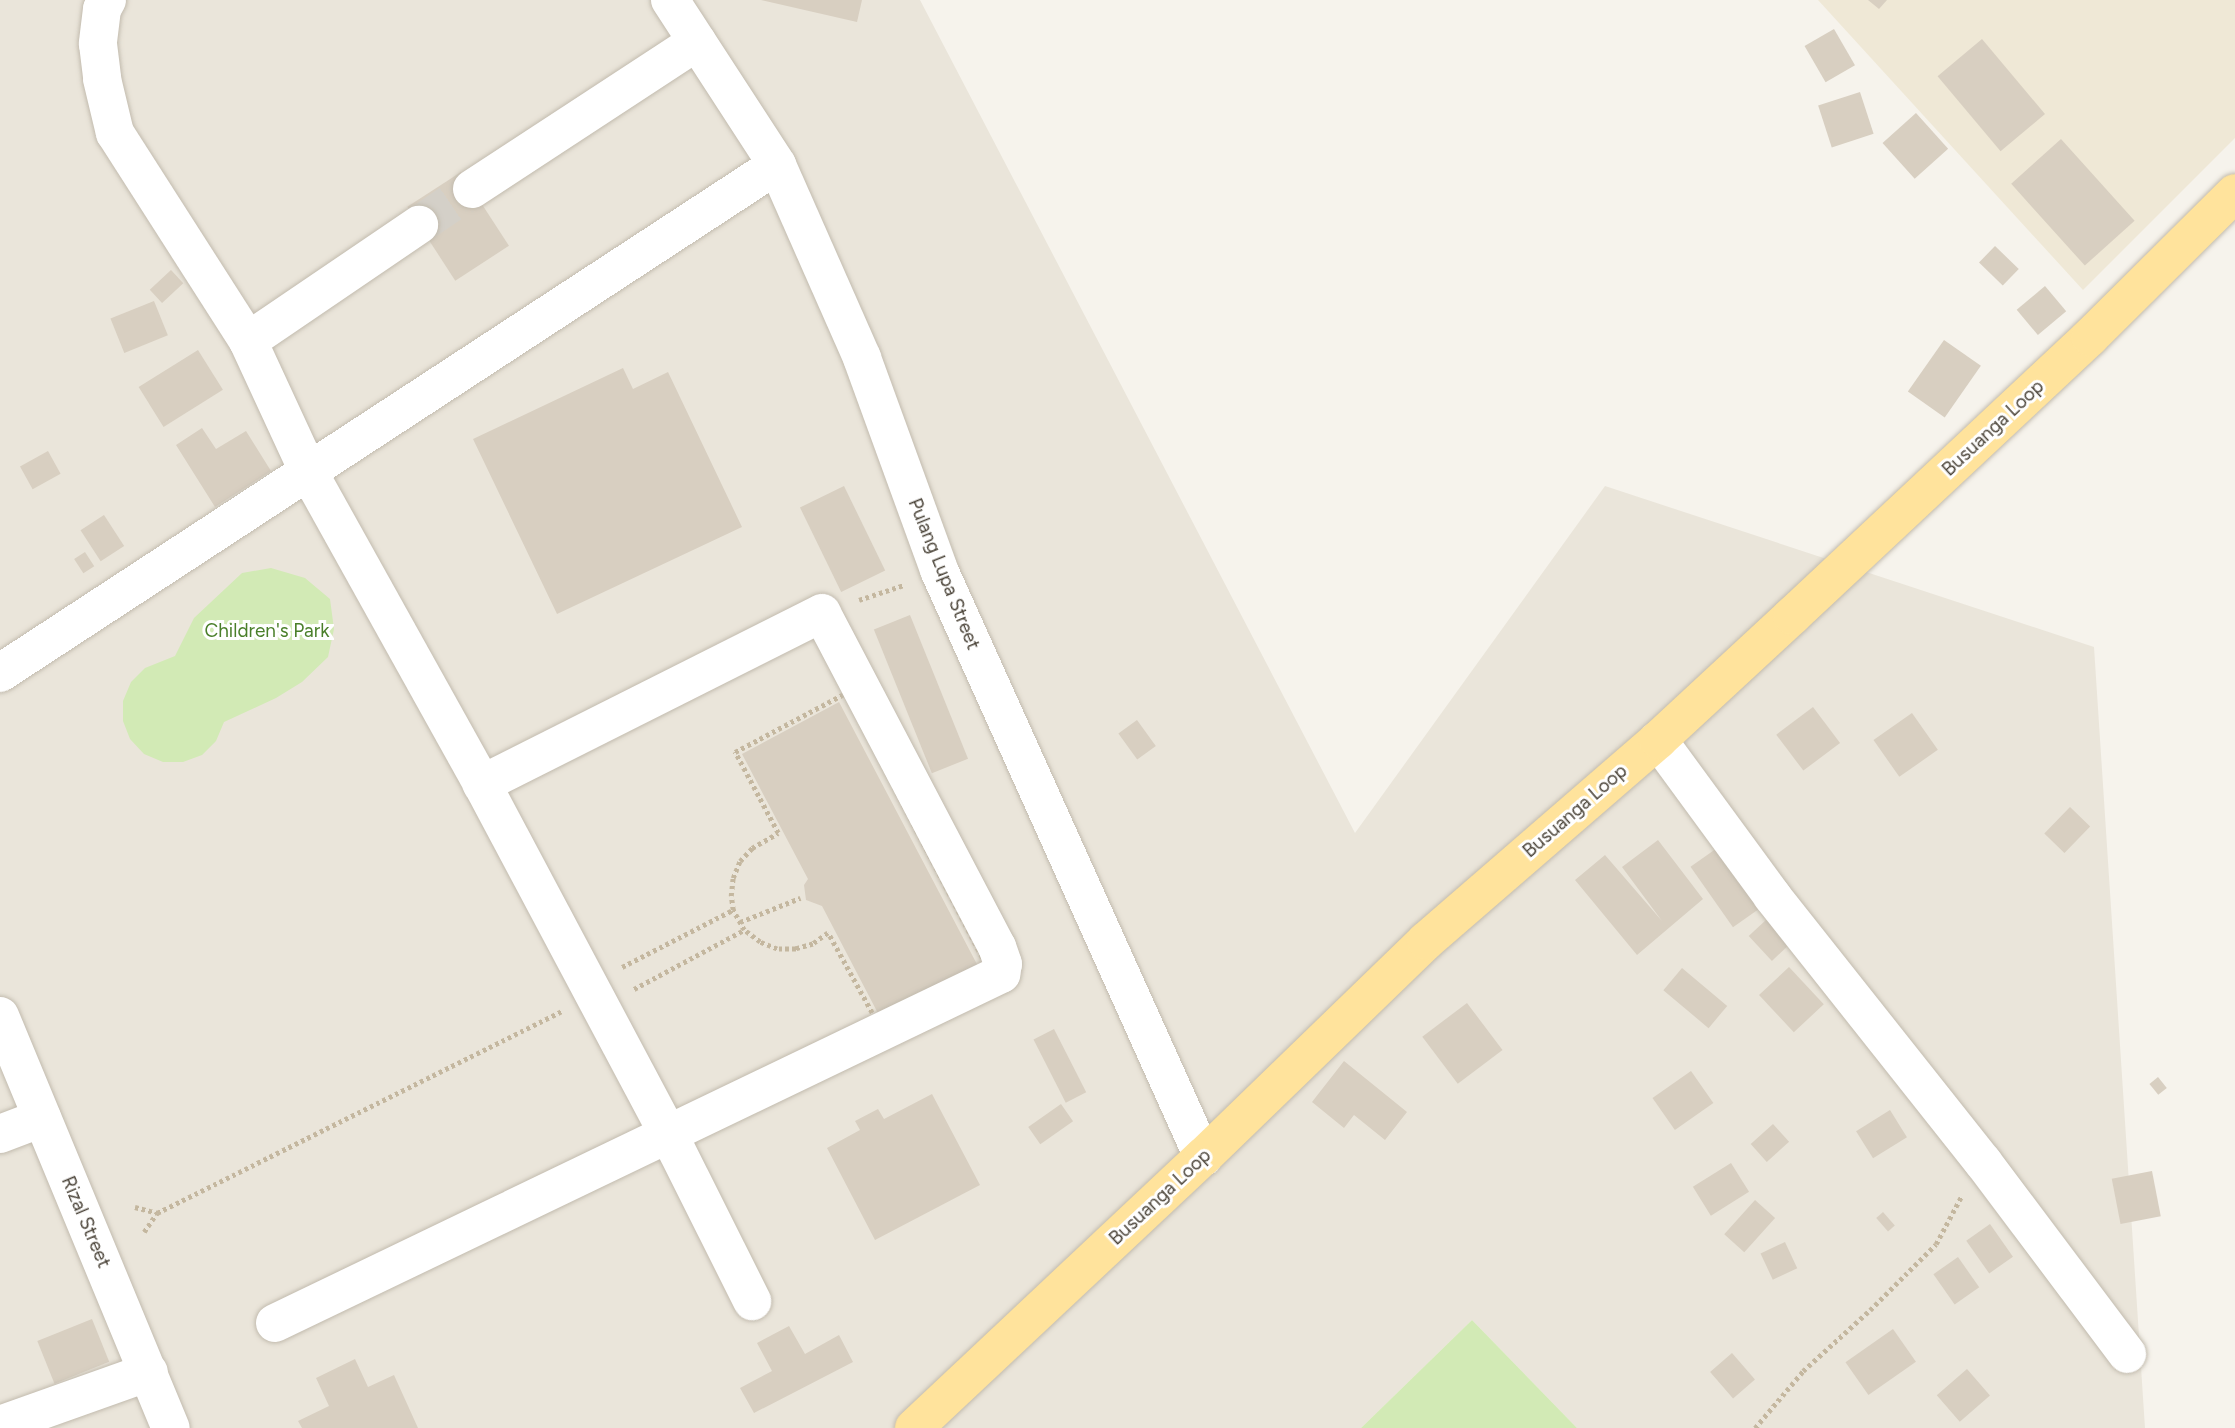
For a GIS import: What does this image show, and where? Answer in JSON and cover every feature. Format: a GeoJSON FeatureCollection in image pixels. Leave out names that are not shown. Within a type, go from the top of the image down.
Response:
{"type":"FeatureCollection","features":[{"type":"Feature","properties":{"kind":"main road","name":"Busuanga Loop"},"geometry":{"type":"LineString","coordinates":[[914,1428],[1203,1157],[1426,941],[1658,740],[2090,338],[2235,193]]}},
{"type":"Feature","properties":{"kind":"street"},"geometry":{"type":"LineString","coordinates":[[107,0],[102,9],[99,44],[102,79],[115,133],[248,341],[308,471],[482,784],[669,1135],[752,1301]]}},
{"type":"Feature","properties":{"kind":"street","name":"Pulang Lupa Street"},"geometry":{"type":"LineString","coordinates":[[670,0],[777,165],[862,358],[939,569],[1203,1157]]}},
{"type":"Feature","properties":{"kind":"street"},"geometry":{"type":"LineString","coordinates":[[472,190],[697,42]]}},
{"type":"Feature","properties":{"kind":"street"},"geometry":{"type":"LineString","coordinates":[[0,673],[777,165]]}},
{"type":"Feature","properties":{"kind":"street"},"geometry":{"type":"LineString","coordinates":[[248,341],[419,225]]}},
{"type":"Feature","properties":{"kind":"street"},"geometry":{"type":"LineString","coordinates":[[275,1323],[1002,974],[1003,964],[998,947],[822,613],[482,784]]}},
{"type":"Feature","properties":{"kind":"street"},"geometry":{"type":"LineString","coordinates":[[1658,740],[1772,896],[1983,1162],[2127,1353]]}},
{"type":"Feature","properties":{"kind":"street","name":"Rizal Street"},"geometry":{"type":"LineString","coordinates":[[0,1016],[172,1428]]}},
{"type":"Feature","properties":{"kind":"street"},"geometry":{"type":"LineString","coordinates":[[0,1134],[42,1118]]}},
{"type":"Feature","properties":{"kind":"street"},"geometry":{"type":"LineString","coordinates":[[0,1425],[149,1372]]}},
{"type":"Feature","properties":{"kind":"path"},"geometry":{"type":"LineString","coordinates":[[822,613],[939,569]]}},
{"type":"Feature","properties":{"kind":"path"},"geometry":{"type":"LineString","coordinates":[[846,693],[992,974],[882,1031],[828,933],[813,944],[796,949],[777,949],[760,942],[744,930],[733,910],[733,878],[740,861],[752,848],[778,833],[735,752],[846,693]]}},
{"type":"Feature","properties":{"kind":"path"},"geometry":{"type":"LineString","coordinates":[[740,922],[800,898]]}},
{"type":"Feature","properties":{"kind":"path"},"geometry":{"type":"LineString","coordinates":[[593,996],[733,910]]}},
{"type":"Feature","properties":{"kind":"path"},"geometry":{"type":"LineString","coordinates":[[144,1232],[157,1213],[593,996],[744,930]]}},
{"type":"Feature","properties":{"kind":"path"},"geometry":{"type":"LineString","coordinates":[[1755,1428],[1803,1371],[1870,1310],[1936,1244],[1983,1162]]}},
{"type":"Feature","properties":{"kind":"path"},"geometry":{"type":"LineString","coordinates":[[135,1207],[157,1213]]}},
{"type":"Feature","properties":{"kind":"shaded area"},"geometry":{"type":"Polygon","coordinates":[[[0,0],[920,0],[1355,833],[1605,486],[2094,647],[2145,1428],[1577,1428],[1472,1320],[1361,1428],[0,1428],[0,0]]]}},
{"type":"Feature","properties":{"kind":"shaded area"},"geometry":{"type":"Polygon","coordinates":[[[1818,0],[2235,0],[2235,138],[2083,290],[1818,0]]]}},
{"type":"Feature","properties":{"kind":"green space","name":"Children's Park"},"geometry":{"type":"Polygon","coordinates":[[[271,568],[305,578],[330,599],[334,629],[328,657],[302,682],[276,698],[224,722],[216,741],[202,755],[183,762],[163,762],[144,754],[130,739],[123,721],[123,701],[131,682],[145,668],[175,656],[194,618],[242,573],[271,568]]]}},
{"type":"Feature","properties":{"kind":"green space"},"geometry":{"type":"Polygon","coordinates":[[[1472,1320],[1577,1428],[1361,1428],[1472,1320]]]}},
{"type":"Feature","properties":{"kind":"building"},"geometry":{"type":"Polygon","coordinates":[[[761,0],[862,0],[857,22],[761,0]]]}},
{"type":"Feature","properties":{"kind":"building"},"geometry":{"type":"Polygon","coordinates":[[[1868,0],[1887,0],[1879,9],[1868,0]]]}},
{"type":"Feature","properties":{"kind":"building"},"geometry":{"type":"Polygon","coordinates":[[[1834,29],[1855,65],[1826,82],[1805,46],[1834,29]]]}},
{"type":"Feature","properties":{"kind":"building"},"geometry":{"type":"Polygon","coordinates":[[[1982,39],[2045,114],[2001,151],[1938,76],[1982,39]]]}},
{"type":"Feature","properties":{"kind":"building"},"geometry":{"type":"Polygon","coordinates":[[[1860,92],[1874,134],[1832,147],[1818,106],[1860,92]]]}},
{"type":"Feature","properties":{"kind":"building"},"geometry":{"type":"Polygon","coordinates":[[[1916,113],[1948,149],[1915,179],[1883,143],[1916,113]]]}},
{"type":"Feature","properties":{"kind":"building"},"geometry":{"type":"Polygon","coordinates":[[[2061,139],[2135,221],[2085,266],[2011,184],[2061,139]]]}},
{"type":"Feature","properties":{"kind":"building"},"geometry":{"type":"Polygon","coordinates":[[[461,172],[509,246],[455,281],[407,207],[461,172]]]}},
{"type":"Feature","properties":{"kind":"building"},"geometry":{"type":"Polygon","coordinates":[[[1995,246],[2019,269],[2003,285],[1979,263],[1995,246]]]}},
{"type":"Feature","properties":{"kind":"building"},"geometry":{"type":"Polygon","coordinates":[[[171,270],[183,283],[162,303],[150,290],[171,270]]]}},
{"type":"Feature","properties":{"kind":"building"},"geometry":{"type":"Polygon","coordinates":[[[2045,286],[2066,311],[2038,335],[2017,310],[2045,286]]]}},
{"type":"Feature","properties":{"kind":"building"},"geometry":{"type":"Polygon","coordinates":[[[154,301],[168,335],[124,353],[110,319],[154,301]]]}},
{"type":"Feature","properties":{"kind":"building"},"geometry":{"type":"Polygon","coordinates":[[[1944,340],[1981,366],[1945,417],[1908,392],[1944,340]]]}},
{"type":"Feature","properties":{"kind":"building"},"geometry":{"type":"Polygon","coordinates":[[[198,350],[223,390],[164,427],[139,387],[198,350]]]}},
{"type":"Feature","properties":{"kind":"building"},"geometry":{"type":"Polygon","coordinates":[[[623,368],[633,389],[668,372],[742,527],[557,614],[473,439],[623,368]]]}},
{"type":"Feature","properties":{"kind":"building"},"geometry":{"type":"Polygon","coordinates":[[[202,428],[216,449],[246,431],[271,471],[215,507],[176,445],[202,428]]]}},
{"type":"Feature","properties":{"kind":"building"},"geometry":{"type":"Polygon","coordinates":[[[48,451],[61,474],[33,489],[20,467],[48,451]]]}},
{"type":"Feature","properties":{"kind":"building"},"geometry":{"type":"Polygon","coordinates":[[[844,486],[885,570],[841,592],[800,507],[844,486]]]}},
{"type":"Feature","properties":{"kind":"building"},"geometry":{"type":"Polygon","coordinates":[[[104,515],[124,546],[101,561],[81,530],[104,515]]]}},
{"type":"Feature","properties":{"kind":"building"},"geometry":{"type":"Polygon","coordinates":[[[85,552],[94,566],[83,573],[74,559],[85,552]]]}},
{"type":"Feature","properties":{"kind":"building"},"geometry":{"type":"Polygon","coordinates":[[[910,615],[968,759],[932,773],[874,630],[910,615]]]}},
{"type":"Feature","properties":{"kind":"building"},"geometry":{"type":"Polygon","coordinates":[[[839,702],[980,970],[882,1021],[822,906],[806,900],[804,885],[808,879],[742,754],[839,702]]]}},
{"type":"Feature","properties":{"kind":"building"},"geometry":{"type":"Polygon","coordinates":[[[1813,707],[1840,743],[1803,771],[1776,735],[1813,707]]]}},
{"type":"Feature","properties":{"kind":"building"},"geometry":{"type":"Polygon","coordinates":[[[1912,713],[1938,750],[1899,777],[1873,740],[1912,713]]]}},
{"type":"Feature","properties":{"kind":"building"},"geometry":{"type":"Polygon","coordinates":[[[1137,720],[1156,746],[1137,759],[1118,734],[1137,720]]]}},
{"type":"Feature","properties":{"kind":"building"},"geometry":{"type":"Polygon","coordinates":[[[2070,807],[2090,826],[2064,853],[2044,834],[2070,807]]]}},
{"type":"Feature","properties":{"kind":"building"},"geometry":{"type":"Polygon","coordinates":[[[1658,840],[1703,899],[1637,955],[1575,880],[1605,855],[1662,921],[1622,867],[1658,840]]]}},
{"type":"Feature","properties":{"kind":"building"},"geometry":{"type":"Polygon","coordinates":[[[1720,846],[1762,907],[1733,927],[1691,867],[1720,846]]]}},
{"type":"Feature","properties":{"kind":"building"},"geometry":{"type":"Polygon","coordinates":[[[1767,919],[1790,944],[1772,961],[1749,936],[1767,919]]]}},
{"type":"Feature","properties":{"kind":"building"},"geometry":{"type":"Polygon","coordinates":[[[1789,967],[1824,1004],[1794,1032],[1759,995],[1789,967]]]}},
{"type":"Feature","properties":{"kind":"building"},"geometry":{"type":"Polygon","coordinates":[[[1682,968],[1727,1006],[1709,1028],[1663,990],[1682,968]]]}},
{"type":"Feature","properties":{"kind":"building"},"geometry":{"type":"Polygon","coordinates":[[[1467,1003],[1503,1050],[1458,1084],[1422,1037],[1467,1003]]]}},
{"type":"Feature","properties":{"kind":"building"},"geometry":{"type":"Polygon","coordinates":[[[1054,1029],[1086,1092],[1066,1103],[1034,1039],[1054,1029]]]}},
{"type":"Feature","properties":{"kind":"building"},"geometry":{"type":"Polygon","coordinates":[[[1344,1061],[1407,1112],[1385,1140],[1354,1115],[1344,1128],[1312,1102],[1344,1061]]]}},
{"type":"Feature","properties":{"kind":"building"},"geometry":{"type":"Polygon","coordinates":[[[1691,1071],[1713,1103],[1675,1130],[1652,1098],[1691,1071]]]}},
{"type":"Feature","properties":{"kind":"building"},"geometry":{"type":"Polygon","coordinates":[[[2158,1077],[2167,1088],[2158,1095],[2149,1084],[2158,1077]]]}},
{"type":"Feature","properties":{"kind":"building"},"geometry":{"type":"Polygon","coordinates":[[[932,1094],[980,1185],[875,1240],[827,1148],[860,1130],[855,1121],[878,1109],[884,1119],[932,1094]]]}},
{"type":"Feature","properties":{"kind":"building"},"geometry":{"type":"Polygon","coordinates":[[[1061,1104],[1073,1121],[1040,1144],[1028,1127],[1061,1104]]]}},
{"type":"Feature","properties":{"kind":"building"},"geometry":{"type":"Polygon","coordinates":[[[1890,1110],[1907,1137],[1873,1158],[1856,1131],[1890,1110]]]}},
{"type":"Feature","properties":{"kind":"building"},"geometry":{"type":"Polygon","coordinates":[[[1773,1124],[1789,1142],[1767,1162],[1751,1144],[1773,1124]]]}},
{"type":"Feature","properties":{"kind":"building"},"geometry":{"type":"Polygon","coordinates":[[[1731,1163],[1749,1192],[1711,1216],[1693,1187],[1731,1163]]]}},
{"type":"Feature","properties":{"kind":"building"},"geometry":{"type":"Polygon","coordinates":[[[2152,1171],[2161,1216],[2121,1224],[2112,1179],[2152,1171]]]}},
{"type":"Feature","properties":{"kind":"building"},"geometry":{"type":"Polygon","coordinates":[[[1755,1200],[1775,1218],[1744,1252],[1724,1234],[1755,1200]]]}},
{"type":"Feature","properties":{"kind":"building"},"geometry":{"type":"Polygon","coordinates":[[[1883,1212],[1895,1226],[1888,1231],[1876,1218],[1883,1212]]]}},
{"type":"Feature","properties":{"kind":"building"},"geometry":{"type":"Polygon","coordinates":[[[1990,1224],[2013,1257],[1989,1273],[1966,1241],[1990,1224]]]}},
{"type":"Feature","properties":{"kind":"building"},"geometry":{"type":"Polygon","coordinates":[[[1785,1242],[1797,1268],[1773,1280],[1761,1253],[1785,1242]]]}},
{"type":"Feature","properties":{"kind":"building"},"geometry":{"type":"Polygon","coordinates":[[[1958,1257],[1979,1287],[1955,1305],[1933,1274],[1958,1257]]]}},
{"type":"Feature","properties":{"kind":"building"},"geometry":{"type":"Polygon","coordinates":[[[92,1319],[109,1362],[55,1384],[37,1341],[92,1319]]]}},
{"type":"Feature","properties":{"kind":"building"},"geometry":{"type":"Polygon","coordinates":[[[789,1326],[805,1354],[839,1335],[853,1362],[754,1413],[740,1388],[772,1371],[757,1343],[789,1326]]]}},
{"type":"Feature","properties":{"kind":"building"},"geometry":{"type":"Polygon","coordinates":[[[1893,1329],[1916,1362],[1868,1395],[1845,1362],[1893,1329]]]}},
{"type":"Feature","properties":{"kind":"building"},"geometry":{"type":"Polygon","coordinates":[[[1732,1353],[1755,1379],[1733,1398],[1710,1372],[1732,1353]]]}},
{"type":"Feature","properties":{"kind":"building"},"geometry":{"type":"Polygon","coordinates":[[[355,1359],[368,1387],[394,1375],[418,1428],[302,1428],[298,1421],[329,1406],[316,1378],[355,1359]]]}},
{"type":"Feature","properties":{"kind":"building"},"geometry":{"type":"Polygon","coordinates":[[[1967,1369],[1990,1395],[1960,1422],[1937,1395],[1967,1369]]]}},
{"type":"Feature","properties":{"kind":"tunnel"},"geometry":{"type":"LineString","coordinates":[[419,225],[472,189]]}}]}
